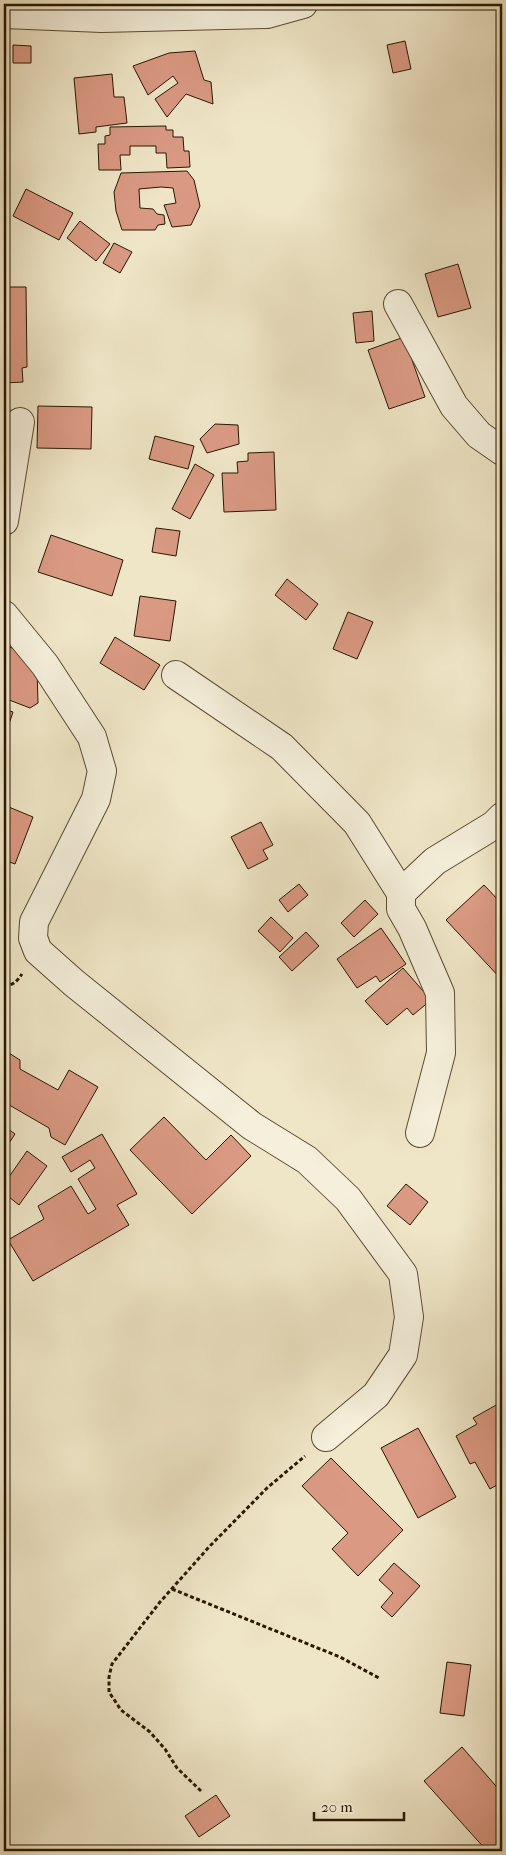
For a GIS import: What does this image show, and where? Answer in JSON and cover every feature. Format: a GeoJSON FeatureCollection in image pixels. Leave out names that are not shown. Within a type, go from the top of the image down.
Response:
{"type":"FeatureCollection","features":[{"type":"Feature","properties":{"kind":"street"},"geometry":{"type":"LineString","coordinates":[[4,14],[99,11],[267,14],[303,4]]}},
{"type":"Feature","properties":{"kind":"street"},"geometry":{"type":"LineString","coordinates":[[398,304],[454,406],[479,434],[502,451]]}},
{"type":"Feature","properties":{"kind":"street"},"geometry":{"type":"LineString","coordinates":[[4,521],[20,422]]}},
{"type":"Feature","properties":{"kind":"street"},"geometry":{"type":"LineString","coordinates":[[4,615],[46,665],[92,737],[102,771],[96,799],[34,922],[33,938],[38,951],[74,983],[252,1126],[307,1160],[348,1199],[403,1274],[410,1317],[403,1355],[376,1394],[326,1437]]}},
{"type":"Feature","properties":{"kind":"street"},"geometry":{"type":"LineString","coordinates":[[176,675],[282,747],[357,823],[400,893],[401,908],[412,928],[440,992],[441,1053],[420,1133]]}},
{"type":"Feature","properties":{"kind":"street"},"geometry":{"type":"LineString","coordinates":[[400,893],[435,861],[494,825],[502,817]]}},
{"type":"Feature","properties":{"kind":"path"},"geometry":{"type":"LineString","coordinates":[[201,1790],[177,1768],[165,1749],[150,1732],[121,1710],[109,1692],[109,1677],[112,1664],[172,1589],[210,1547],[267,1488],[326,1437]]}},
{"type":"Feature","properties":{"kind":"path"},"geometry":{"type":"LineString","coordinates":[[172,1589],[340,1657],[379,1678]]}},
{"type":"Feature","properties":{"kind":"building"},"geometry":{"type":"Polygon","coordinates":[[[405,41],[411,69],[393,73],[387,45],[405,41]]]}},
{"type":"Feature","properties":{"kind":"building"},"geometry":{"type":"Polygon","coordinates":[[[13,45],[31,46],[31,63],[13,63],[13,45]]]}},
{"type":"Feature","properties":{"kind":"building"},"geometry":{"type":"Polygon","coordinates":[[[195,51],[204,80],[211,82],[213,104],[186,94],[167,117],[155,99],[178,83],[173,76],[148,95],[133,66],[169,53],[195,51]]]}},
{"type":"Feature","properties":{"kind":"building"},"geometry":{"type":"Polygon","coordinates":[[[112,74],[114,97],[124,97],[127,123],[96,127],[96,132],[79,134],[74,78],[112,74]]]}},
{"type":"Feature","properties":{"kind":"building"},"geometry":{"type":"Polygon","coordinates":[[[166,126],[166,130],[173,130],[173,137],[183,137],[184,151],[189,151],[190,167],[167,168],[166,153],[156,153],[156,146],[130,146],[130,155],[120,155],[121,170],[99,170],[98,144],[105,144],[105,136],[110,135],[110,127],[166,126]]]}},
{"type":"Feature","properties":{"kind":"building"},"geometry":{"type":"Polygon","coordinates":[[[187,171],[194,180],[200,206],[191,225],[172,227],[164,205],[176,203],[173,188],[161,187],[139,189],[140,208],[153,209],[157,214],[164,215],[165,224],[158,225],[155,230],[122,230],[116,211],[114,192],[121,173],[187,171]]]}},
{"type":"Feature","properties":{"kind":"building"},"geometry":{"type":"Polygon","coordinates":[[[26,189],[73,213],[59,240],[13,216],[26,189]]]}},
{"type":"Feature","properties":{"kind":"building"},"geometry":{"type":"Polygon","coordinates":[[[80,221],[110,244],[96,261],[67,238],[80,221]]]}},
{"type":"Feature","properties":{"kind":"building"},"geometry":{"type":"Polygon","coordinates":[[[114,243],[132,252],[120,273],[103,263],[114,243]]]}},
{"type":"Feature","properties":{"kind":"building"},"geometry":{"type":"Polygon","coordinates":[[[458,264],[471,308],[438,317],[425,274],[458,264]]]}},
{"type":"Feature","properties":{"kind":"building"},"geometry":{"type":"Polygon","coordinates":[[[4,287],[26,287],[27,367],[22,368],[23,382],[4,383],[4,287]]]}},
{"type":"Feature","properties":{"kind":"building"},"geometry":{"type":"Polygon","coordinates":[[[372,311],[374,341],[356,343],[353,313],[372,311]]]}},
{"type":"Feature","properties":{"kind":"building"},"geometry":{"type":"Polygon","coordinates":[[[404,337],[425,397],[389,409],[368,350],[404,337]]]}},
{"type":"Feature","properties":{"kind":"building"},"geometry":{"type":"Polygon","coordinates":[[[38,406],[92,407],[91,449],[37,448],[38,406]]]}},
{"type":"Feature","properties":{"kind":"building"},"geometry":{"type":"Polygon","coordinates":[[[215,424],[238,425],[239,444],[207,453],[200,439],[215,424]]]}},
{"type":"Feature","properties":{"kind":"building"},"geometry":{"type":"Polygon","coordinates":[[[155,436],[194,446],[188,469],[149,459],[155,436]]]}},
{"type":"Feature","properties":{"kind":"building"},"geometry":{"type":"Polygon","coordinates":[[[274,452],[276,510],[224,512],[222,473],[238,473],[237,462],[248,461],[248,453],[274,452]]]}},
{"type":"Feature","properties":{"kind":"building"},"geometry":{"type":"Polygon","coordinates":[[[195,464],[214,475],[190,519],[172,509],[195,464]]]}},
{"type":"Feature","properties":{"kind":"building"},"geometry":{"type":"Polygon","coordinates":[[[156,528],[180,531],[176,556],[152,552],[156,528]]]}},
{"type":"Feature","properties":{"kind":"building"},"geometry":{"type":"Polygon","coordinates":[[[51,535],[123,560],[112,596],[38,572],[51,535]]]}},
{"type":"Feature","properties":{"kind":"building"},"geometry":{"type":"Polygon","coordinates":[[[287,579],[318,604],[306,620],[275,595],[287,579]]]}},
{"type":"Feature","properties":{"kind":"building"},"geometry":{"type":"Polygon","coordinates":[[[140,596],[176,601],[170,641],[134,636],[140,596]]]}},
{"type":"Feature","properties":{"kind":"building"},"geometry":{"type":"Polygon","coordinates":[[[348,612],[373,622],[357,659],[333,649],[348,612]]]}},
{"type":"Feature","properties":{"kind":"building"},"geometry":{"type":"Polygon","coordinates":[[[115,637],[160,665],[144,690],[100,663],[115,637]]]}},
{"type":"Feature","properties":{"kind":"building"},"geometry":{"type":"Polygon","coordinates":[[[4,645],[23,652],[37,668],[38,703],[30,708],[4,698],[4,645]]]}},
{"type":"Feature","properties":{"kind":"building"},"geometry":{"type":"Polygon","coordinates":[[[4,709],[13,712],[4,739],[4,709]]]}},
{"type":"Feature","properties":{"kind":"building"},"geometry":{"type":"Polygon","coordinates":[[[4,805],[33,817],[15,864],[4,860],[4,805]]]}},
{"type":"Feature","properties":{"kind":"building"},"geometry":{"type":"Polygon","coordinates":[[[261,822],[273,845],[263,850],[268,859],[248,869],[231,837],[261,822]]]}},
{"type":"Feature","properties":{"kind":"building"},"geometry":{"type":"Polygon","coordinates":[[[299,884],[308,895],[288,912],[279,900],[299,884]]]}},
{"type":"Feature","properties":{"kind":"building"},"geometry":{"type":"Polygon","coordinates":[[[484,885],[502,904],[502,980],[446,920],[484,885]]]}},
{"type":"Feature","properties":{"kind":"building"},"geometry":{"type":"Polygon","coordinates":[[[365,900],[378,914],[354,937],[341,923],[365,900]]]}},
{"type":"Feature","properties":{"kind":"building"},"geometry":{"type":"Polygon","coordinates":[[[271,917],[293,938],[280,952],[258,931],[271,917]]]}},
{"type":"Feature","properties":{"kind":"building"},"geometry":{"type":"Polygon","coordinates":[[[381,928],[406,964],[380,982],[376,976],[357,988],[337,959],[381,928]]]}},
{"type":"Feature","properties":{"kind":"building"},"geometry":{"type":"Polygon","coordinates":[[[306,932],[319,946],[292,971],[279,957],[306,932]]]}},
{"type":"Feature","properties":{"kind":"building"},"geometry":{"type":"Polygon","coordinates":[[[403,968],[431,1000],[413,1015],[407,1008],[387,1025],[365,1001],[403,968]]]}},
{"type":"Feature","properties":{"kind":"building"},"geometry":{"type":"Polygon","coordinates":[[[4,1050],[20,1060],[20,1069],[58,1090],[69,1070],[98,1087],[65,1145],[51,1137],[49,1128],[4,1102],[4,1050]]]}},
{"type":"Feature","properties":{"kind":"building"},"geometry":{"type":"Polygon","coordinates":[[[164,1117],[206,1160],[231,1135],[251,1156],[192,1214],[130,1150],[164,1117]]]}},
{"type":"Feature","properties":{"kind":"building"},"geometry":{"type":"Polygon","coordinates":[[[4,1126],[15,1134],[4,1151],[4,1126]]]}},
{"type":"Feature","properties":{"kind":"building"},"geometry":{"type":"Polygon","coordinates":[[[102,1134],[137,1194],[117,1205],[129,1225],[33,1281],[8,1240],[44,1219],[38,1206],[71,1186],[88,1214],[96,1209],[78,1179],[95,1168],[90,1160],[71,1172],[62,1157],[102,1134]]]}},
{"type":"Feature","properties":{"kind":"building"},"geometry":{"type":"Polygon","coordinates":[[[27,1151],[47,1166],[19,1205],[4,1193],[4,1184],[27,1151]]]}},
{"type":"Feature","properties":{"kind":"building"},"geometry":{"type":"Polygon","coordinates":[[[406,1184],[428,1202],[410,1225],[387,1206],[406,1184]]]}},
{"type":"Feature","properties":{"kind":"building"},"geometry":{"type":"Polygon","coordinates":[[[498,1404],[502,1412],[502,1439],[500,1440],[502,1443],[502,1482],[490,1489],[475,1462],[470,1464],[456,1436],[477,1424],[473,1418],[498,1404]]]}},
{"type":"Feature","properties":{"kind":"building"},"geometry":{"type":"Polygon","coordinates":[[[418,1428],[456,1497],[418,1518],[381,1448],[418,1428]]]}},
{"type":"Feature","properties":{"kind":"building"},"geometry":{"type":"Polygon","coordinates":[[[331,1458],[403,1530],[358,1576],[332,1549],[348,1533],[302,1486],[331,1458]]]}},
{"type":"Feature","properties":{"kind":"building"},"geometry":{"type":"Polygon","coordinates":[[[394,1563],[420,1586],[392,1617],[381,1607],[393,1593],[379,1580],[394,1563]]]}},
{"type":"Feature","properties":{"kind":"building"},"geometry":{"type":"Polygon","coordinates":[[[447,1662],[471,1665],[464,1716],[440,1713],[447,1662]]]}},
{"type":"Feature","properties":{"kind":"building"},"geometry":{"type":"Polygon","coordinates":[[[462,1747],[502,1793],[502,1851],[487,1851],[424,1781],[462,1747]]]}},
{"type":"Feature","properties":{"kind":"building"},"geometry":{"type":"Polygon","coordinates":[[[216,1795],[230,1816],[199,1837],[185,1816],[216,1795]]]}}]}
